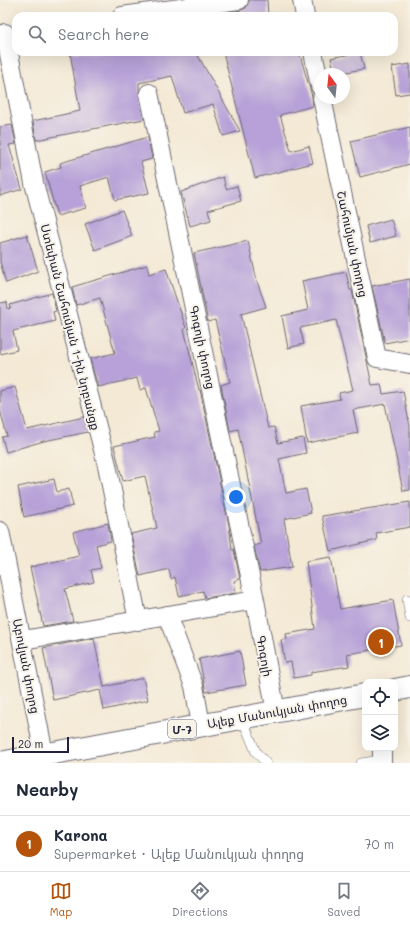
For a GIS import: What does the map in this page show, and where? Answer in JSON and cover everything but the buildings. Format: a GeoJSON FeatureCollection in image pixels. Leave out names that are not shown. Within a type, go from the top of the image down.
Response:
{"type":"FeatureCollection","features":[{"type":"Feature","properties":{"kind":"main road"},"geometry":{"type":"LineString","coordinates":[[398,689],[410,687]]}},
{"type":"Feature","properties":{"kind":"main road","name":"Ալեք Մանուկյան փողոց"},"geometry":{"type":"LineString","coordinates":[[0,763],[362,696]]}},
{"type":"Feature","properties":{"kind":"street"},"geometry":{"type":"LineString","coordinates":[[128,10],[239,0]]}},
{"type":"Feature","properties":{"kind":"street"},"geometry":{"type":"LineString","coordinates":[[302,0],[304,12]]}},
{"type":"Feature","properties":{"kind":"street","name":"Ստեփան Շահումյան 1-ին նրբանցք"},"geometry":{"type":"LineString","coordinates":[[7,32],[34,182],[107,465],[138,620]]}},
{"type":"Feature","properties":{"kind":"street"},"geometry":{"type":"LineString","coordinates":[[314,56],[316,68]]}},
{"type":"Feature","properties":{"kind":"street","name":"Գոգոլի փողոց"},"geometry":{"type":"LineString","coordinates":[[149,93],[255,600]]}},
{"type":"Feature","properties":{"kind":"street","name":"Շահումյան փողոց"},"geometry":{"type":"LineString","coordinates":[[323,104],[377,358],[410,364]]}},
{"type":"Feature","properties":{"kind":"street","name":"Աբովյան փողոց"},"geometry":{"type":"LineString","coordinates":[[0,531],[23,640],[31,758]]}},
{"type":"Feature","properties":{"kind":"street"},"geometry":{"type":"LineString","coordinates":[[23,640],[255,600]]}},
{"type":"Feature","properties":{"kind":"street","name":"Գոգոլի"},"geometry":{"type":"LineString","coordinates":[[255,600],[276,712]]}},
{"type":"Feature","properties":{"kind":"street"},"geometry":{"type":"LineString","coordinates":[[167,615],[194,686],[201,726]]}},
{"type":"Feature","properties":{"kind":"lane"},"geometry":{"type":"LineString","coordinates":[[407,599],[410,618]]}},
{"type":"Feature","properties":{"kind":"lane"},"geometry":{"type":"LineString","coordinates":[[242,718],[256,752],[266,763]]}},
{"type":"Feature","properties":{"kind":"lane"},"geometry":{"type":"LineString","coordinates":[[361,763],[381,757]]}},
{"type":"Feature","properties":{"kind":"place","name":"Karona"},"geometry":{"type":"Point","coordinates":[381,642]}}]}
